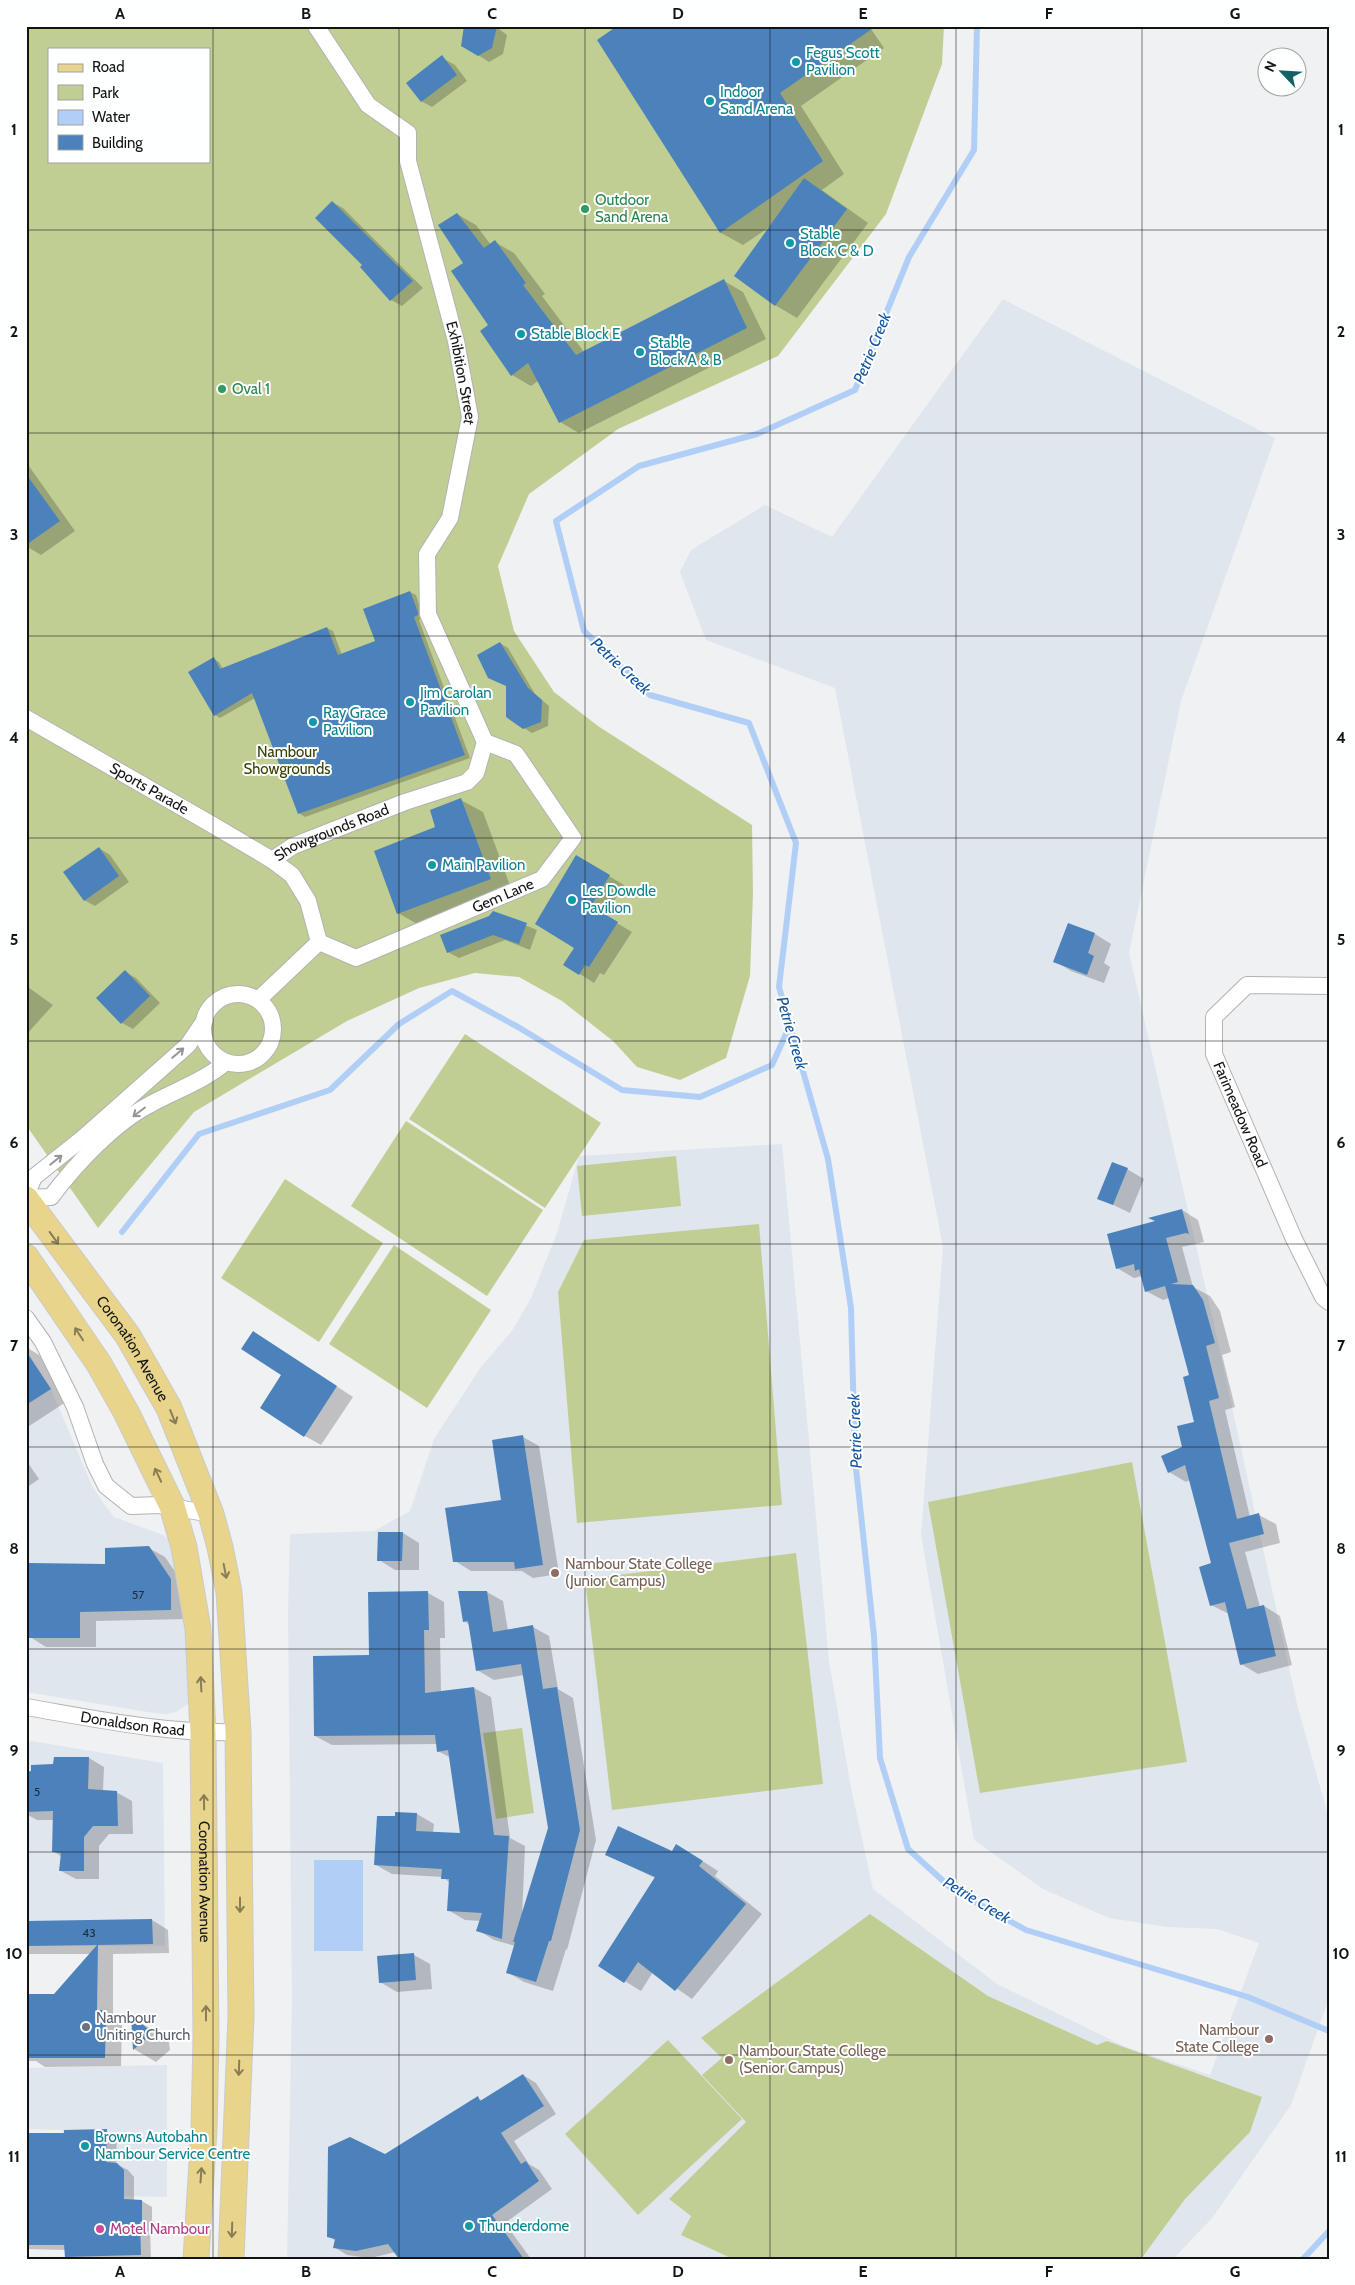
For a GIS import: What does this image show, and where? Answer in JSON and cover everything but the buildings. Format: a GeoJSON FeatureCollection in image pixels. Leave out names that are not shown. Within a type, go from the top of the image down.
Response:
{"type":"FeatureCollection","features":[{"type":"Feature","properties":{"kind":"main road","name":"Coronation Avenue"},"geometry":{"type":"LineString","coordinates":[[26,1198],[128,1336],[169,1408],[211,1514],[229,1592],[238,1732],[241,2016],[231,2259]]}},
{"type":"Feature","properties":{"kind":"main road","name":"Coronation Avenue"},"geometry":{"type":"LineString","coordinates":[[26,1257],[99,1364],[146,1451],[172,1506],[184,1547],[198,1629],[203,1733],[205,2064],[204,2129],[196,2259]]}},
{"type":"Feature","properties":{"kind":"street","name":"Exhibition Street"},"geometry":{"type":"LineString","coordinates":[[316,26],[368,105],[408,132],[408,161],[456,342],[470,418],[450,518],[427,554],[428,614],[485,742]]}},
{"type":"Feature","properties":{"kind":"street","name":"Sports Parade"},"geometry":{"type":"LineString","coordinates":[[26,718],[272,860]]}},
{"type":"Feature","properties":{"kind":"street","name":"Showgrounds Road"},"geometry":{"type":"LineString","coordinates":[[319,942],[308,901],[292,875],[272,860],[293,846],[405,802],[467,782],[476,774],[485,742]]}},
{"type":"Feature","properties":{"kind":"street","name":"Gem Lane"},"geometry":{"type":"LineString","coordinates":[[319,942],[356,958],[542,879],[573,838],[516,754],[485,742]]}},
{"type":"Feature","properties":{"kind":"street"},"geometry":{"type":"LineString","coordinates":[[258,1000],[319,942]]}},
{"type":"Feature","properties":{"kind":"street","name":"Farimeadow Road"},"geometry":{"type":"LineString","coordinates":[[1326,1300],[1294,1239],[1214,1054],[1214,1016],[1247,985],[1329,986]]}},
{"type":"Feature","properties":{"kind":"street"},"geometry":{"type":"LineString","coordinates":[[205,1020],[204,1030],[210,1050],[226,1062],[248,1063],[259,1058],[267,1050],[272,1040],[272,1023],[266,1007],[248,995],[226,996],[209,1010],[205,1020],[188,1045],[83,1138],[34,1177],[26,1198],[51,1197],[64,1180],[113,1131],[147,1106],[215,1072],[226,1062]]}},
{"type":"Feature","properties":{"kind":"street"},"geometry":{"type":"LineString","coordinates":[[26,1318],[43,1342],[75,1407],[95,1464],[106,1486],[131,1506],[172,1506],[211,1514]]}},
{"type":"Feature","properties":{"kind":"street","name":"Donaldson Road"},"geometry":{"type":"LineString","coordinates":[[26,1707],[127,1725],[203,1733],[238,1732]]}},
{"type":"Feature","properties":{"kind":"shaded area"},"geometry":{"type":"Polygon","coordinates":[[[1003,299],[1275,438],[1181,701],[1129,953],[1213,1320],[1297,1704],[1329,1819],[1329,1998],[1291,2105],[1213,2217],[1173,2259],[287,2259],[292,2002],[288,1612],[290,1534],[374,1531],[410,1511],[434,1439],[481,1367],[512,1331],[531,1298],[557,1233],[579,1156],[782,1144],[829,1661],[851,1788],[873,1889],[997,1984],[1126,2047],[1210,2075],[1259,1943],[1217,1929],[1167,1927],[1109,1918],[1043,1889],[974,1840],[921,1535],[943,1247],[835,688],[706,640],[680,572],[691,550],[765,505],[832,537],[1003,299]]]}},
{"type":"Feature","properties":{"kind":"shaded area"},"geometry":{"type":"Polygon","coordinates":[[[26,1351],[51,1389],[92,1486],[104,1504],[114,1517],[163,1535],[171,1541],[180,1556],[192,1694],[188,1704],[176,1712],[167,1714],[154,1713],[26,1692],[26,1351]]]}},
{"type":"Feature","properties":{"kind":"shaded area"},"geometry":{"type":"Polygon","coordinates":[[[26,1740],[163,1763],[165,1946],[26,1946],[26,1740]]]}},
{"type":"Feature","properties":{"kind":"shaded area"},"geometry":{"type":"Polygon","coordinates":[[[167,2065],[167,2197],[64,2195],[62,2130],[26,2129],[26,2068],[167,2065]]]}},
{"type":"Feature","properties":{"kind":"green space","name":"Nambour Showgrounds"},"geometry":{"type":"Polygon","coordinates":[[[26,26],[944,26],[942,64],[886,214],[778,356],[618,429],[529,494],[498,566],[514,631],[554,692],[598,726],[752,825],[753,894],[750,976],[726,1058],[680,1080],[637,1067],[613,1041],[562,1001],[519,977],[475,973],[419,988],[347,1021],[194,1112],[98,1228],[26,1125],[26,26]]]}},
{"type":"Feature","properties":{"kind":"green space"},"geometry":{"type":"Polygon","coordinates":[[[465,1034],[601,1123],[545,1208],[409,1119],[465,1034]]]}},
{"type":"Feature","properties":{"kind":"green space"},"geometry":{"type":"Polygon","coordinates":[[[406,1121],[543,1210],[487,1296],[351,1206],[406,1121]]]}},
{"type":"Feature","properties":{"kind":"green space"},"geometry":{"type":"Polygon","coordinates":[[[676,1156],[681,1206],[582,1216],[577,1166],[676,1156]]]}},
{"type":"Feature","properties":{"kind":"green space"},"geometry":{"type":"Polygon","coordinates":[[[285,1179],[383,1243],[319,1342],[221,1278],[285,1179]]]}},
{"type":"Feature","properties":{"kind":"green space"},"geometry":{"type":"Polygon","coordinates":[[[759,1224],[782,1505],[577,1523],[558,1292],[584,1240],[759,1224]]]}},
{"type":"Feature","properties":{"kind":"green space"},"geometry":{"type":"Polygon","coordinates":[[[394,1245],[491,1310],[427,1408],[329,1344],[394,1245]]]}},
{"type":"Feature","properties":{"kind":"green space"},"geometry":{"type":"Polygon","coordinates":[[[1132,1462],[1187,1762],[980,1793],[928,1502],[1132,1462]]]}},
{"type":"Feature","properties":{"kind":"green space"},"geometry":{"type":"Polygon","coordinates":[[[796,1553],[823,1784],[612,1810],[585,1579],[796,1553]]]}},
{"type":"Feature","properties":{"kind":"green space"},"geometry":{"type":"Polygon","coordinates":[[[522,1728],[534,1813],[496,1819],[483,1733],[522,1728]]]}},
{"type":"Feature","properties":{"kind":"green space"},"geometry":{"type":"Polygon","coordinates":[[[870,1914],[988,1996],[1097,2045],[1107,2041],[1262,2097],[1250,2132],[1185,2199],[1141,2259],[733,2259],[681,2235],[691,2216],[669,2199],[746,2122],[702,2075],[722,2058],[701,2038],[870,1914]]]}},
{"type":"Feature","properties":{"kind":"green space"},"geometry":{"type":"Polygon","coordinates":[[[668,2040],[742,2119],[638,2215],[565,2134],[668,2040]]]}},
{"type":"Feature","properties":{"kind":"water"},"geometry":{"type":"Polygon","coordinates":[[[314,1860],[363,1860],[363,1951],[314,1951],[314,1860]]]}},
{"type":"Feature","properties":{"kind":"waterway","name":"Petrie Creek"},"geometry":{"type":"LineString","coordinates":[[977,26],[974,150],[909,257],[855,390],[757,434],[639,466],[556,521],[584,631],[650,695],[749,723],[796,843],[779,987],[828,1159],[851,1308],[855,1459],[874,1636],[880,1758],[908,1849],[952,1889],[1026,1930],[1248,1997],[1329,2031]]}},
{"type":"Feature","properties":{"kind":"waterway"},"geometry":{"type":"LineString","coordinates":[[122,1232],[199,1134],[330,1090],[399,1024],[452,991],[518,1027],[622,1090],[700,1097],[772,1065],[790,1025]]}},
{"type":"Feature","properties":{"kind":"waterway","name":"Petrie Creek"},"geometry":{"type":"LineString","coordinates":[[1303,2259],[1329,2231]]}},
{"type":"Feature","properties":{"kind":"place","name":"Fegus Scott Pavilion"},"geometry":{"type":"Point","coordinates":[796,62]}},
{"type":"Feature","properties":{"kind":"place","name":"Indoor Sand Arena"},"geometry":{"type":"Point","coordinates":[710,101]}},
{"type":"Feature","properties":{"kind":"place","name":"Outdoor Sand Arena"},"geometry":{"type":"Point","coordinates":[585,209]}},
{"type":"Feature","properties":{"kind":"place","name":"Stable Block C & D"},"geometry":{"type":"Point","coordinates":[790,243]}},
{"type":"Feature","properties":{"kind":"place","name":"Stable Block E"},"geometry":{"type":"Point","coordinates":[521,334]}},
{"type":"Feature","properties":{"kind":"place","name":"Stable Block A & B"},"geometry":{"type":"Point","coordinates":[640,352]}},
{"type":"Feature","properties":{"kind":"place","name":"Oval 1"},"geometry":{"type":"Point","coordinates":[222,389]}},
{"type":"Feature","properties":{"kind":"place","name":"Jim Carolan Pavilion"},"geometry":{"type":"Point","coordinates":[410,702]}},
{"type":"Feature","properties":{"kind":"place","name":"Ray Grace Pavilion"},"geometry":{"type":"Point","coordinates":[313,722]}},
{"type":"Feature","properties":{"kind":"place","name":"Main Pavilion"},"geometry":{"type":"Point","coordinates":[432,865]}},
{"type":"Feature","properties":{"kind":"place","name":"Les Dowdle Pavilion"},"geometry":{"type":"Point","coordinates":[572,900]}},
{"type":"Feature","properties":{"kind":"place","name":"Nambour State College (Junior Campus)"},"geometry":{"type":"Point","coordinates":[555,1573]}},
{"type":"Feature","properties":{"kind":"place","name":"Nambour Uniting Church"},"geometry":{"type":"Point","coordinates":[86,2027]}},
{"type":"Feature","properties":{"kind":"place","name":"Nambour State College"},"geometry":{"type":"Point","coordinates":[1269,2039]}},
{"type":"Feature","properties":{"kind":"place","name":"Nambour State College (Senior Campus)"},"geometry":{"type":"Point","coordinates":[729,2060]}},
{"type":"Feature","properties":{"kind":"place","name":"Browns Autobahn Nambour Service Centre"},"geometry":{"type":"Point","coordinates":[85,2146]}},
{"type":"Feature","properties":{"kind":"place","name":"Thunderdome"},"geometry":{"type":"Point","coordinates":[469,2226]}},
{"type":"Feature","properties":{"kind":"place","name":"Motel Nambour"},"geometry":{"type":"Point","coordinates":[100,2229]}}]}
